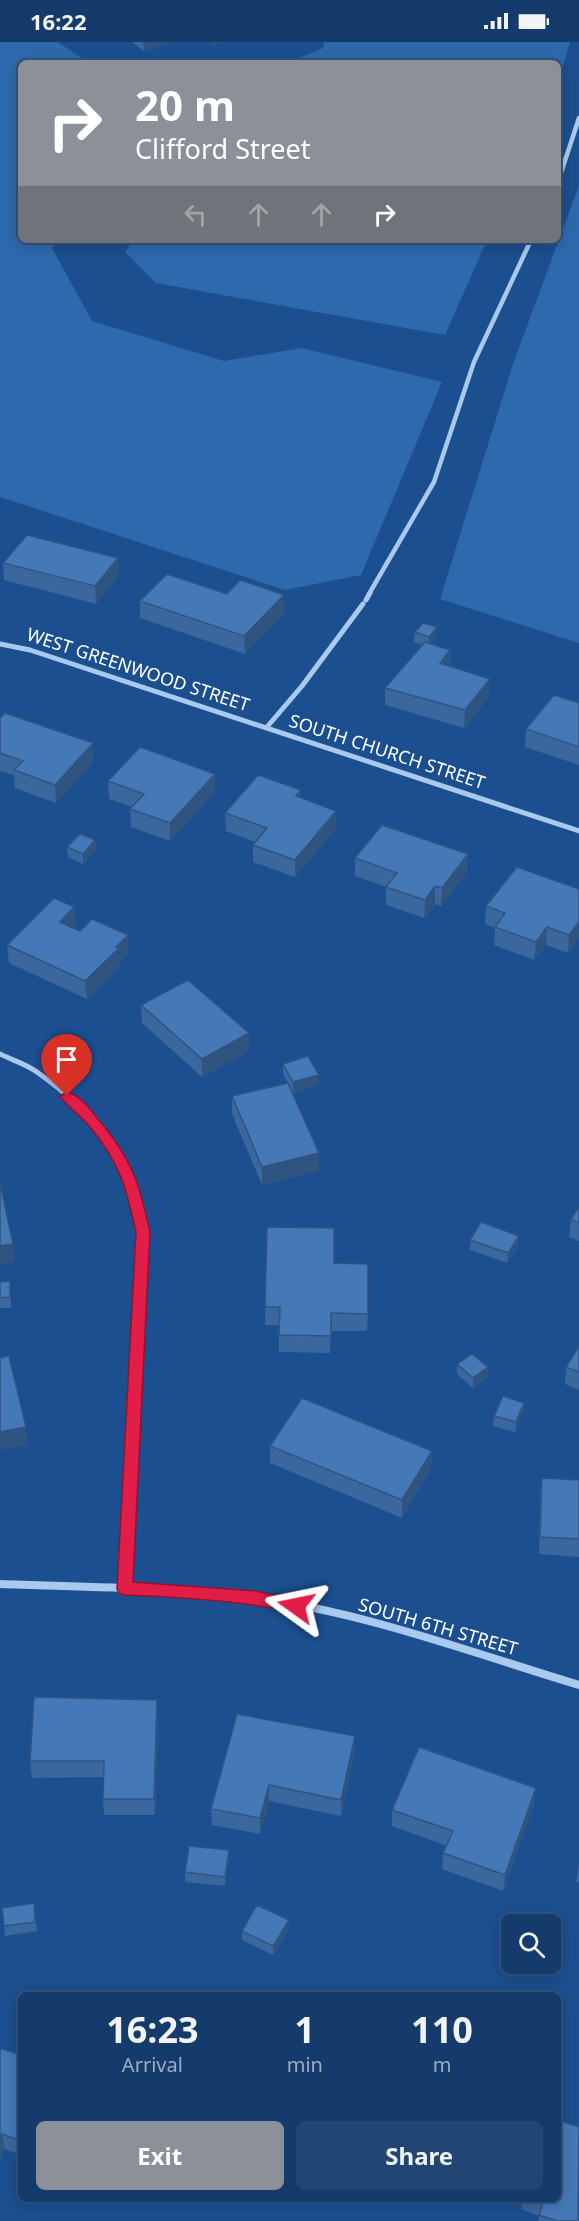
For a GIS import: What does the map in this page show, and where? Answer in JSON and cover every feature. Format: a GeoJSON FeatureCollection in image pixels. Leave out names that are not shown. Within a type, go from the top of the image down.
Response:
{"type":"FeatureCollection","features":[{"type":"Feature","properties":{"kind":"street"},"geometry":{"type":"LineString","coordinates":[[561,173],[579,118]]}},
{"type":"Feature","properties":{"kind":"street","name":"SOUTH CHURCH STREET"},"geometry":{"type":"LineString","coordinates":[[530,243],[474,362],[434,482],[365,602],[302,686],[267,727],[579,831]]}},
{"type":"Feature","properties":{"kind":"street","name":"WEST GREENWOOD STREET"},"geometry":{"type":"LineString","coordinates":[[0,644],[30,650],[267,727]]}},
{"type":"Feature","properties":{"kind":"street"},"geometry":{"type":"LineString","coordinates":[[0,1054],[36,1071],[82,1109],[115,1148],[133,1185],[143,1232],[124,1589]]}},
{"type":"Feature","properties":{"kind":"street","name":"SOUTH 6TH STREET"},"geometry":{"type":"LineString","coordinates":[[0,1584],[179,1591],[256,1598],[356,1618],[579,1685]]}},
{"type":"Feature","properties":{"kind":"shaded area"},"geometry":{"type":"Polygon","coordinates":[[[0,42],[58,42],[84,60],[18,60],[18,243],[55,243],[52,248],[92,321],[224,361],[302,348],[442,382],[361,575],[285,590],[0,497],[0,42]]]}},
{"type":"Feature","properties":{"kind":"shaded area"},"geometry":{"type":"Polygon","coordinates":[[[324,42],[570,42],[561,72],[561,60],[294,60],[323,48],[324,42]]]}},
{"type":"Feature","properties":{"kind":"shaded area"},"geometry":{"type":"Polygon","coordinates":[[[579,186],[579,643],[440,599],[514,361],[558,243],[561,243],[561,234],[579,186]]]}},
{"type":"Feature","properties":{"kind":"shaded area"},"geometry":{"type":"Polygon","coordinates":[[[132,243],[486,243],[445,335],[156,283],[125,252],[132,243]]]}},
{"type":"Feature","properties":{"kind":"building"},"geometry":{"type":"Polygon","coordinates":[[[27,535],[118,558],[95,586],[3,563],[27,535]]]}},
{"type":"Feature","properties":{"kind":"building"},"geometry":{"type":"Polygon","coordinates":[[[167,574],[227,594],[240,580],[284,595],[244,636],[140,601],[167,574]]]}},
{"type":"Feature","properties":{"kind":"building"},"geometry":{"type":"Polygon","coordinates":[[[423,623],[437,627],[429,637],[415,632],[423,623]]]}},
{"type":"Feature","properties":{"kind":"building"},"geometry":{"type":"Polygon","coordinates":[[[425,642],[450,650],[440,663],[490,679],[465,710],[385,688],[425,642]]]}},
{"type":"Feature","properties":{"kind":"building"},"geometry":{"type":"Polygon","coordinates":[[[554,695],[579,703],[579,747],[526,729],[554,695]]]}},
{"type":"Feature","properties":{"kind":"building"},"geometry":{"type":"Polygon","coordinates":[[[5,713],[93,743],[55,785],[14,770],[23,761],[0,753],[0,718],[5,713]]]}},
{"type":"Feature","properties":{"kind":"building"},"geometry":{"type":"Polygon","coordinates":[[[140,747],[215,774],[170,823],[130,809],[144,794],[108,781],[140,747]]]}},
{"type":"Feature","properties":{"kind":"building"},"geometry":{"type":"Polygon","coordinates":[[[258,775],[301,790],[296,796],[336,811],[295,860],[253,845],[267,828],[225,813],[258,775]]]}},
{"type":"Feature","properties":{"kind":"building"},"geometry":{"type":"Polygon","coordinates":[[[382,825],[468,854],[442,888],[435,886],[425,900],[386,887],[397,873],[355,858],[382,825]]]}},
{"type":"Feature","properties":{"kind":"building"},"geometry":{"type":"Polygon","coordinates":[[[80,834],[95,840],[83,854],[67,847],[80,834]]]}},
{"type":"Feature","properties":{"kind":"building"},"geometry":{"type":"Polygon","coordinates":[[[517,867],[579,889],[579,922],[569,935],[547,927],[536,942],[495,927],[505,913],[486,906],[517,867]]]}},
{"type":"Feature","properties":{"kind":"building"},"geometry":{"type":"Polygon","coordinates":[[[54,898],[74,907],[60,922],[80,931],[92,919],[128,935],[116,947],[119,948],[85,981],[7,945],[54,898]]]}},
{"type":"Feature","properties":{"kind":"building"},"geometry":{"type":"Polygon","coordinates":[[[188,980],[249,1033],[202,1059],[141,1005],[188,980]]]}},
{"type":"Feature","properties":{"kind":"building"},"geometry":{"type":"Polygon","coordinates":[[[308,1056],[319,1075],[293,1082],[283,1064],[308,1056]]]}},
{"type":"Feature","properties":{"kind":"building"},"geometry":{"type":"Polygon","coordinates":[[[288,1083],[319,1153],[262,1167],[232,1096],[288,1083]]]}},
{"type":"Feature","properties":{"kind":"building"},"geometry":{"type":"Polygon","coordinates":[[[0,1183],[13,1244],[0,1246],[0,1183]]]}},
{"type":"Feature","properties":{"kind":"building"},"geometry":{"type":"Polygon","coordinates":[[[579,1207],[579,1223],[571,1219],[579,1207]]]}},
{"type":"Feature","properties":{"kind":"building"},"geometry":{"type":"Polygon","coordinates":[[[481,1222],[519,1236],[508,1253],[470,1240],[481,1222]]]}},
{"type":"Feature","properties":{"kind":"building"},"geometry":{"type":"Polygon","coordinates":[[[267,1227],[334,1228],[334,1263],[368,1264],[368,1314],[331,1313],[331,1336],[279,1335],[280,1307],[265,1307],[267,1227]]]}},
{"type":"Feature","properties":{"kind":"building"},"geometry":{"type":"Polygon","coordinates":[[[10,1281],[10,1297],[0,1298],[0,1282],[10,1281]]]}},
{"type":"Feature","properties":{"kind":"building"},"geometry":{"type":"Polygon","coordinates":[[[579,1346],[579,1372],[566,1367],[579,1346]]]}},
{"type":"Feature","properties":{"kind":"building"},"geometry":{"type":"Polygon","coordinates":[[[472,1354],[488,1367],[473,1378],[457,1364],[472,1354]]]}},
{"type":"Feature","properties":{"kind":"building"},"geometry":{"type":"Polygon","coordinates":[[[9,1356],[26,1427],[0,1432],[0,1358],[9,1356]]]}},
{"type":"Feature","properties":{"kind":"building"},"geometry":{"type":"Polygon","coordinates":[[[503,1396],[524,1403],[516,1422],[494,1416],[503,1396]]]}},
{"type":"Feature","properties":{"kind":"building"},"geometry":{"type":"Polygon","coordinates":[[[302,1398],[432,1451],[402,1500],[270,1446],[302,1398]]]}},
{"type":"Feature","properties":{"kind":"building"},"geometry":{"type":"Polygon","coordinates":[[[542,1478],[579,1480],[579,1539],[540,1537],[542,1478]]]}},
{"type":"Feature","properties":{"kind":"building"},"geometry":{"type":"Polygon","coordinates":[[[34,1697],[157,1700],[154,1799],[103,1799],[104,1761],[30,1761],[34,1697]]]}},
{"type":"Feature","properties":{"kind":"building"},"geometry":{"type":"Polygon","coordinates":[[[237,1714],[355,1736],[341,1800],[269,1785],[260,1818],[211,1809],[237,1714]]]}},
{"type":"Feature","properties":{"kind":"building"},"geometry":{"type":"Polygon","coordinates":[[[419,1747],[536,1788],[505,1875],[443,1853],[453,1831],[392,1810],[419,1747]]]}},
{"type":"Feature","properties":{"kind":"building"},"geometry":{"type":"Polygon","coordinates":[[[189,1846],[229,1850],[225,1877],[185,1872],[189,1846]]]}},
{"type":"Feature","properties":{"kind":"building"},"geometry":{"type":"Polygon","coordinates":[[[34,1903],[35,1922],[4,1926],[2,1908],[34,1903]]]}},
{"type":"Feature","properties":{"kind":"building"},"geometry":{"type":"Polygon","coordinates":[[[257,1905],[289,1920],[273,1946],[242,1931],[257,1905]]]}},
{"type":"Feature","properties":{"kind":"building"},"geometry":{"type":"Polygon","coordinates":[[[0,2048],[18,2054],[18,2140],[2,2134],[0,2139],[0,2048]]]}},
{"type":"Feature","properties":{"kind":"building"},"geometry":{"type":"Polygon","coordinates":[[[561,2121],[579,2127],[578,2221],[557,2221],[539,2215],[543,2202],[561,2202],[561,2121]]]}},
{"type":"Feature","properties":{"kind":"route"},"geometry":{"type":"LineString","coordinates":[[67,1096],[82,1109],[115,1148],[133,1185],[143,1232],[124,1589],[256,1598],[296,1606]]}}]}
